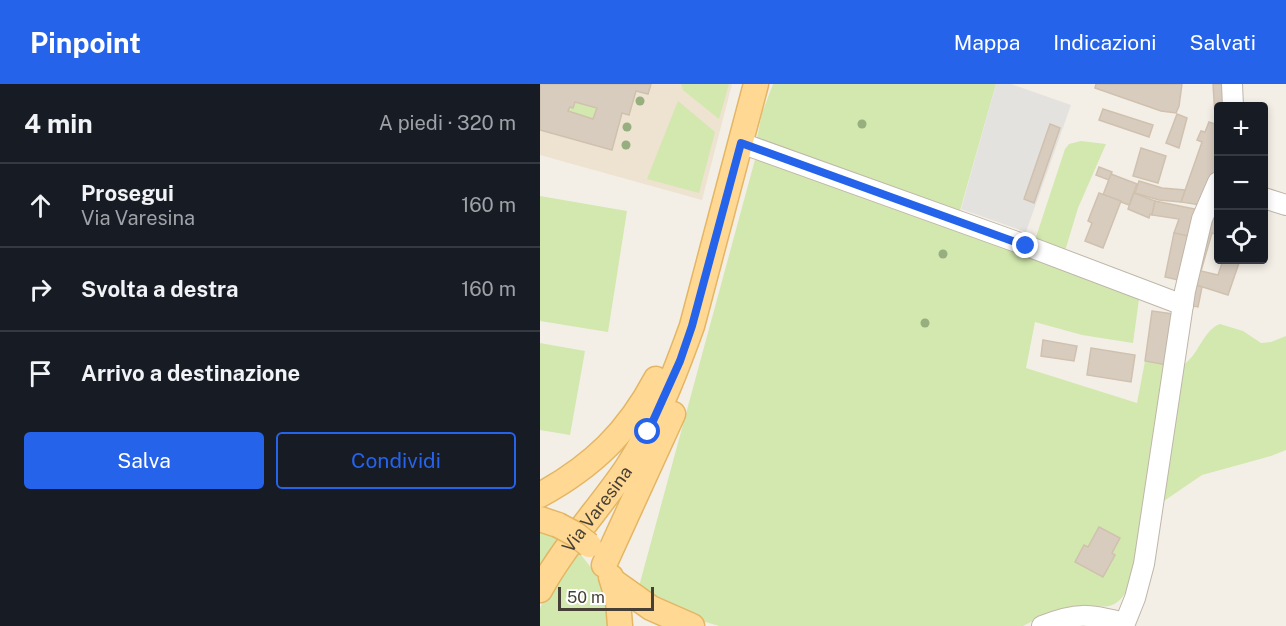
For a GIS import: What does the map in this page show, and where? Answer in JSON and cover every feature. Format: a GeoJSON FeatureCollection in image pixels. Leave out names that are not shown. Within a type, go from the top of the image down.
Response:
{"type":"FeatureCollection","features":[{"type":"Feature","properties":{"kind":"main road","name":"Via Varesina"},"geometry":{"type":"LineString","coordinates":[[540,590],[567,548],[626,469],[648,432],[680,361],[692,326],[756,84]]}},
{"type":"Feature","properties":{"kind":"main road"},"geometry":{"type":"LineString","coordinates":[[540,495],[567,480],[588,464],[621,432],[642,405],[668,355],[708,225],[740,147]]}},
{"type":"Feature","properties":{"kind":"main road"},"geometry":{"type":"LineString","coordinates":[[620,626],[620,610],[609,573],[698,349],[732,218],[740,147]]}},
{"type":"Feature","properties":{"kind":"main road"},"geometry":{"type":"LineString","coordinates":[[549,522],[574,534],[589,545],[609,573],[646,605],[692,626]]}},
{"type":"Feature","properties":{"kind":"street"},"geometry":{"type":"LineString","coordinates":[[1232,84],[1233,102]]}},
{"type":"Feature","properties":{"kind":"street"},"geometry":{"type":"LineString","coordinates":[[740,147],[1003,237],[1183,305]]}},
{"type":"Feature","properties":{"kind":"street"},"geometry":{"type":"LineString","coordinates":[[1042,626],[1060,619],[1083,615],[1127,624],[1144,564],[1183,305],[1200,228],[1214,193]]}},
{"type":"Feature","properties":{"kind":"street"},"geometry":{"type":"LineString","coordinates":[[1268,200],[1286,206]]}},
{"type":"Feature","properties":{"kind":"shaded area"},"geometry":{"type":"Polygon","coordinates":[[[540,84],[732,84],[702,200],[540,155],[540,84]]]}},
{"type":"Feature","properties":{"kind":"shaded area"},"geometry":{"type":"Polygon","coordinates":[[[996,84],[1011,84],[1071,105],[1026,232],[961,209],[996,84]]]}},
{"type":"Feature","properties":{"kind":"green space"},"geometry":{"type":"Polygon","coordinates":[[[681,84],[729,84],[719,119],[683,90],[681,84]]]}},
{"type":"Feature","properties":{"kind":"green space"},"geometry":{"type":"Polygon","coordinates":[[[773,84],[996,84],[959,214],[756,143],[762,113],[773,84]]]}},
{"type":"Feature","properties":{"kind":"green space"},"geometry":{"type":"Polygon","coordinates":[[[678,101],[715,132],[699,193],[647,179],[678,101]]]}},
{"type":"Feature","properties":{"kind":"green space"},"geometry":{"type":"Polygon","coordinates":[[[575,102],[597,108],[593,119],[568,111],[575,102]]]}},
{"type":"Feature","properties":{"kind":"green space"},"geometry":{"type":"Polygon","coordinates":[[[1081,141],[1106,144],[1078,208],[1065,251],[1035,240],[1065,149],[1069,144],[1081,141]]]}},
{"type":"Feature","properties":{"kind":"green space"},"geometry":{"type":"Polygon","coordinates":[[[756,156],[1140,292],[1133,343],[1082,335],[1035,322],[1026,368],[1137,403],[1145,361],[1173,366],[1136,563],[1128,588],[1120,600],[1103,607],[1084,606],[1066,609],[1023,626],[719,626],[692,618],[638,590],[756,156]]]}},
{"type":"Feature","properties":{"kind":"green space"},"geometry":{"type":"Polygon","coordinates":[[[540,196],[627,211],[608,332],[540,321],[540,196]]]}},
{"type":"Feature","properties":{"kind":"green space"},"geometry":{"type":"Polygon","coordinates":[[[1220,324],[1243,331],[1261,343],[1286,336],[1286,450],[1202,475],[1158,505],[1183,365],[1209,332],[1220,324]]]}},
{"type":"Feature","properties":{"kind":"green space"},"geometry":{"type":"Polygon","coordinates":[[[540,343],[585,351],[570,435],[540,430],[540,343]]]}},
{"type":"Feature","properties":{"kind":"green space"},"geometry":{"type":"Polygon","coordinates":[[[540,531],[562,540],[540,572],[540,531]]]}},
{"type":"Feature","properties":{"kind":"green space"},"geometry":{"type":"Polygon","coordinates":[[[576,549],[601,584],[608,603],[611,626],[540,626],[540,608],[544,599],[576,549]]]}},
{"type":"Feature","properties":{"kind":"building"},"geometry":{"type":"Polygon","coordinates":[[[540,84],[651,84],[648,94],[636,91],[629,115],[622,113],[612,150],[540,130],[540,84]],[[575,102],[573,108],[570,107],[568,111],[593,119],[597,108],[575,102]]]}},
{"type":"Feature","properties":{"kind":"building"},"geometry":{"type":"Polygon","coordinates":[[[1096,84],[1182,84],[1176,113],[1161,111],[1095,88],[1096,84]]]}},
{"type":"Feature","properties":{"kind":"building"},"geometry":{"type":"Polygon","coordinates":[[[1213,84],[1227,84],[1228,102],[1214,102],[1213,84]]]}},
{"type":"Feature","properties":{"kind":"building"},"geometry":{"type":"Polygon","coordinates":[[[1103,109],[1153,125],[1149,137],[1099,120],[1103,109]]]}},
{"type":"Feature","properties":{"kind":"building"},"geometry":{"type":"Polygon","coordinates":[[[1177,114],[1187,118],[1179,148],[1166,143],[1177,114]]]}},
{"type":"Feature","properties":{"kind":"building"},"geometry":{"type":"Polygon","coordinates":[[[1209,122],[1214,124],[1214,176],[1200,205],[1181,202],[1202,142],[1197,140],[1201,131],[1205,132],[1209,122]]]}},
{"type":"Feature","properties":{"kind":"building"},"geometry":{"type":"Polygon","coordinates":[[[1050,124],[1060,128],[1034,203],[1024,199],[1050,124]]]}},
{"type":"Feature","properties":{"kind":"building"},"geometry":{"type":"Polygon","coordinates":[[[1141,148],[1166,156],[1158,183],[1133,176],[1141,148]]]}},
{"type":"Feature","properties":{"kind":"building"},"geometry":{"type":"Polygon","coordinates":[[[1099,167],[1112,172],[1109,180],[1096,175],[1099,167]]]}},
{"type":"Feature","properties":{"kind":"building"},"geometry":{"type":"Polygon","coordinates":[[[1111,174],[1137,184],[1129,205],[1103,195],[1111,174]]]}},
{"type":"Feature","properties":{"kind":"building"},"geometry":{"type":"Polygon","coordinates":[[[1139,181],[1162,188],[1185,190],[1181,202],[1159,200],[1135,193],[1139,181]]]}},
{"type":"Feature","properties":{"kind":"building"},"geometry":{"type":"Polygon","coordinates":[[[1099,193],[1121,201],[1103,248],[1085,241],[1092,223],[1088,221],[1099,193]]]}},
{"type":"Feature","properties":{"kind":"building"},"geometry":{"type":"Polygon","coordinates":[[[1134,193],[1155,201],[1152,215],[1150,214],[1149,218],[1128,209],[1134,193]]]}},
{"type":"Feature","properties":{"kind":"building"},"geometry":{"type":"Polygon","coordinates":[[[1155,201],[1200,210],[1193,237],[1174,233],[1179,219],[1152,215],[1155,201]]]}},
{"type":"Feature","properties":{"kind":"building"},"geometry":{"type":"Polygon","coordinates":[[[1214,213],[1214,234],[1212,233],[1201,271],[1218,275],[1222,264],[1239,264],[1228,295],[1187,282],[1214,213]]]}},
{"type":"Feature","properties":{"kind":"building"},"geometry":{"type":"Polygon","coordinates":[[[1174,233],[1193,237],[1183,281],[1165,277],[1174,233]]]}},
{"type":"Feature","properties":{"kind":"building"},"geometry":{"type":"Polygon","coordinates":[[[1191,284],[1202,287],[1198,307],[1187,305],[1191,284]]]}},
{"type":"Feature","properties":{"kind":"building"},"geometry":{"type":"Polygon","coordinates":[[[1152,311],[1180,315],[1173,366],[1145,361],[1152,311]]]}},
{"type":"Feature","properties":{"kind":"building"},"geometry":{"type":"Polygon","coordinates":[[[1043,340],[1077,346],[1074,361],[1041,356],[1043,340]]]}},
{"type":"Feature","properties":{"kind":"building"},"geometry":{"type":"Polygon","coordinates":[[[1091,348],[1135,355],[1131,382],[1087,375],[1091,348]]]}},
{"type":"Feature","properties":{"kind":"building"},"geometry":{"type":"Polygon","coordinates":[[[1099,527],[1120,538],[1112,553],[1115,555],[1103,577],[1075,562],[1084,545],[1088,547],[1099,527]]]}},
{"type":"Feature","properties":{"kind":"route"},"geometry":{"type":"LineString","coordinates":[[648,432],[680,361],[692,326],[741,143],[1026,246]]}}]}
